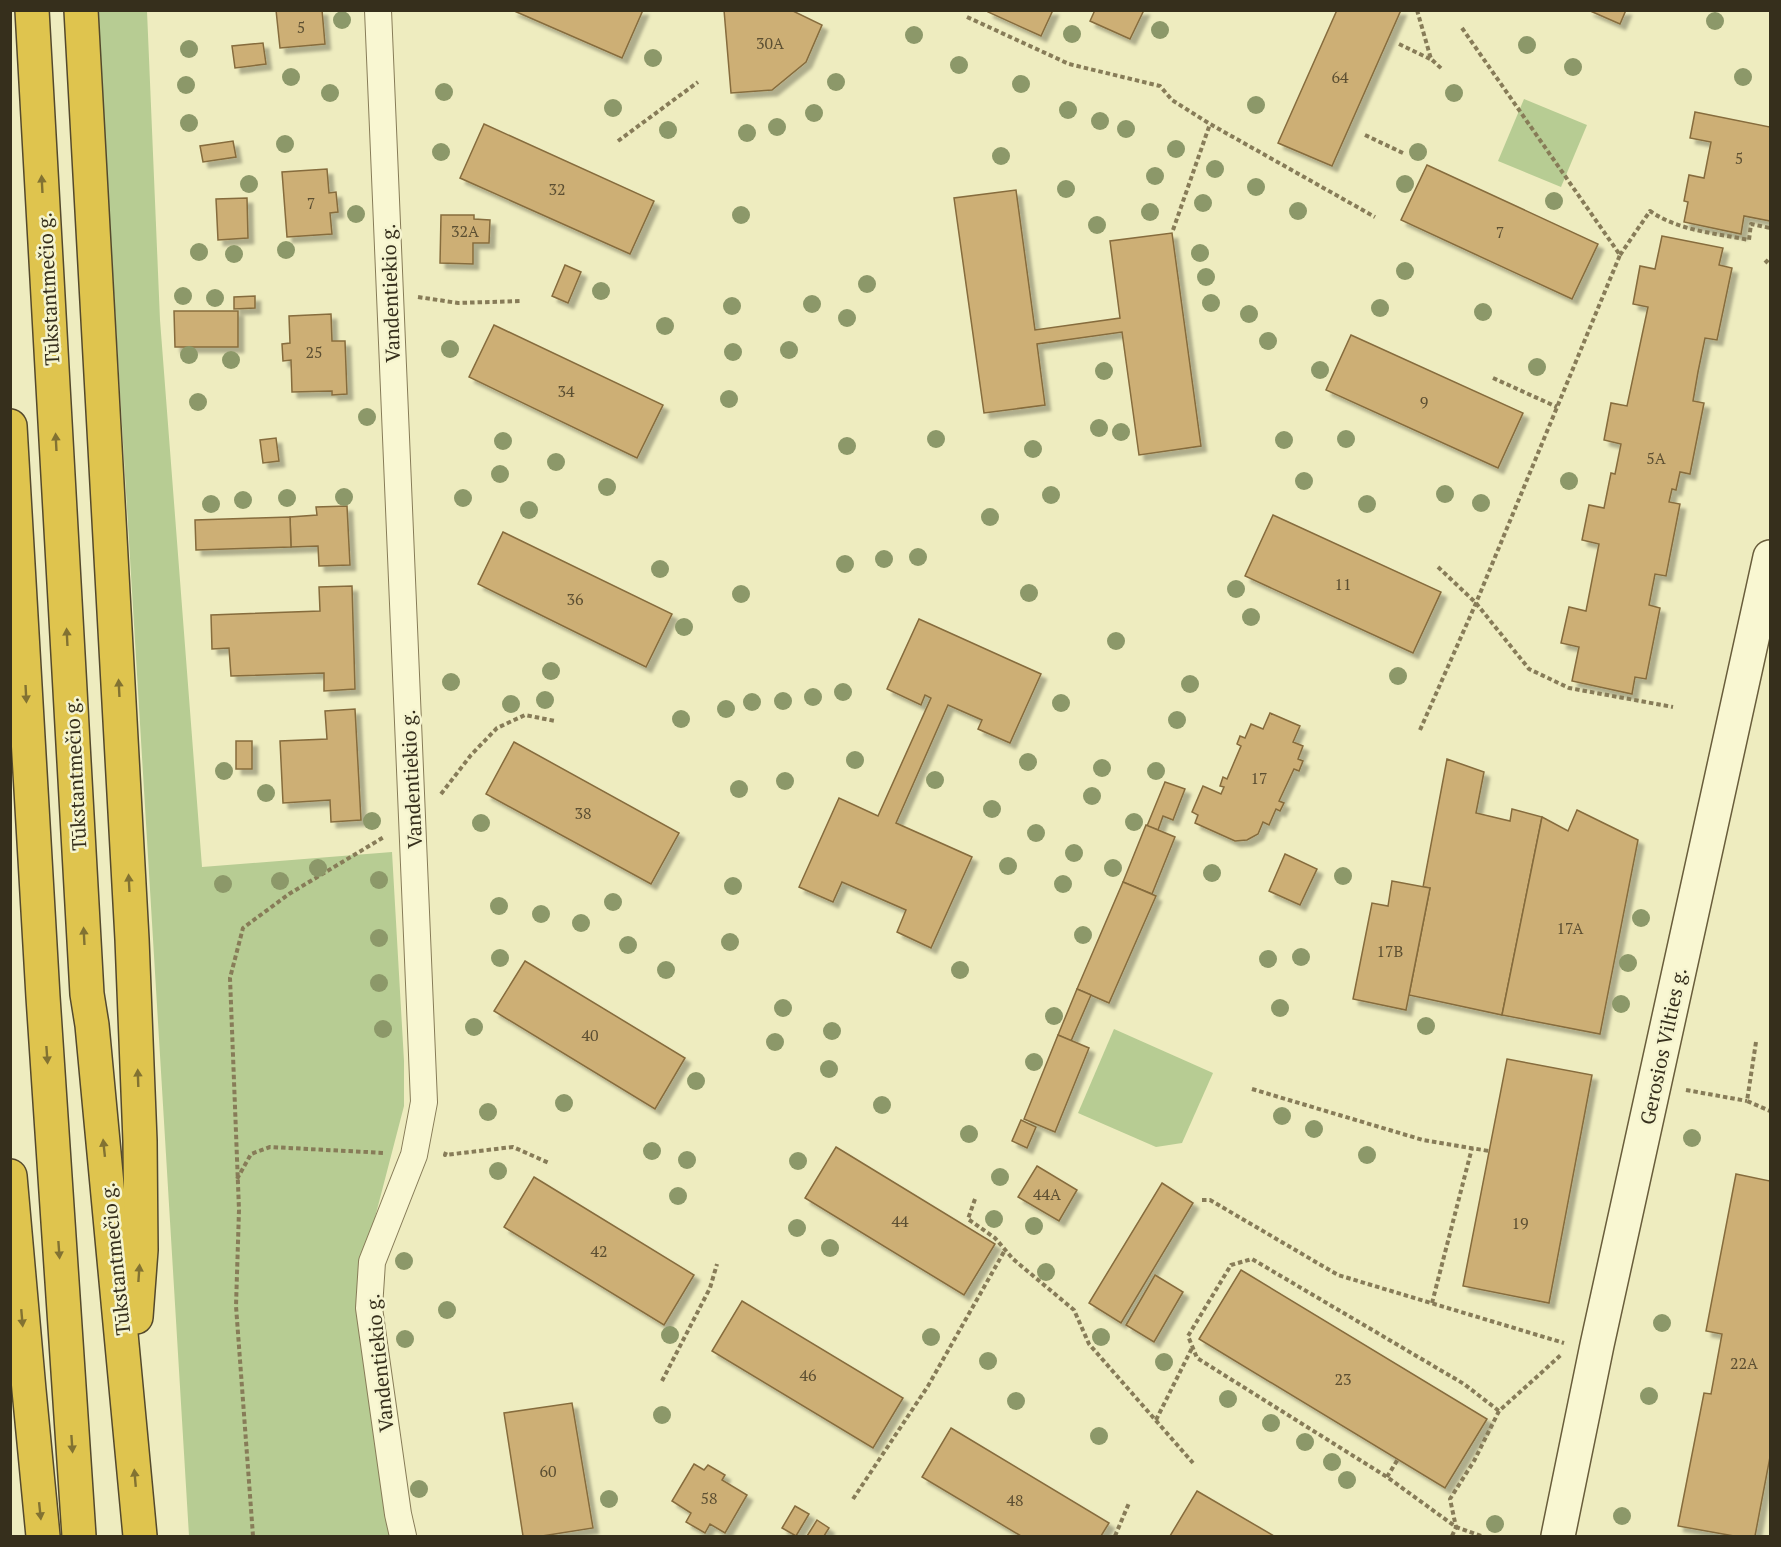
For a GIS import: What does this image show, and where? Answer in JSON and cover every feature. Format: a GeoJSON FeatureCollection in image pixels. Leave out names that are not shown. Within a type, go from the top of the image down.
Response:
{"type":"FeatureCollection","features":[{"type":"Feature","properties":{"kind":"highway","name":"Tūkstantmečio g."},"geometry":{"type":"LineString","coordinates":[[32,10],[87,994],[92,1025],[140,1536]]}},
{"type":"Feature","properties":{"kind":"highway"},"geometry":{"type":"LineString","coordinates":[[81,10],[132,927],[140,1141],[141,1250],[130,1415]]}},
{"type":"Feature","properties":{"kind":"highway"},"geometry":{"type":"LineString","coordinates":[[10,426],[43,997],[79,1536]]}},
{"type":"Feature","properties":{"kind":"highway"},"geometry":{"type":"LineString","coordinates":[[10,1176],[43,1536]]}},
{"type":"Feature","properties":{"kind":"main road","name":"Gerosios Vilties g."},"geometry":{"type":"LineString","coordinates":[[1558,1536],[1597,1344],[1770,557]]}},
{"type":"Feature","properties":{"kind":"street","name":"Vandentiekio g."},"geometry":{"type":"LineString","coordinates":[[378,10],[424,1102],[414,1155],[372,1262],[369,1308],[403,1536]]}},
{"type":"Feature","properties":{"kind":"path"},"geometry":{"type":"LineString","coordinates":[[1417,10],[1431,59]]}},
{"type":"Feature","properties":{"kind":"path"},"geometry":{"type":"LineString","coordinates":[[967,17],[1069,64],[1160,86],[1172,100],[1210,124],[1376,217]]}},
{"type":"Feature","properties":{"kind":"path"},"geometry":{"type":"LineString","coordinates":[[1462,28],[1620,255]]}},
{"type":"Feature","properties":{"kind":"path"},"geometry":{"type":"LineString","coordinates":[[1399,45],[1431,59],[1443,70]]}},
{"type":"Feature","properties":{"kind":"path"},"geometry":{"type":"LineString","coordinates":[[618,141],[699,82]]}},
{"type":"Feature","properties":{"kind":"path"},"geometry":{"type":"LineString","coordinates":[[1173,231],[1210,124]]}},
{"type":"Feature","properties":{"kind":"path"},"geometry":{"type":"LineString","coordinates":[[1365,135],[1405,154]]}},
{"type":"Feature","properties":{"kind":"path"},"geometry":{"type":"LineString","coordinates":[[1420,730],[1476,603],[1620,255],[1650,211],[1682,228],[1749,240],[1751,224],[1770,228]]}},
{"type":"Feature","properties":{"kind":"path"},"geometry":{"type":"LineString","coordinates":[[1766,263],[1770,258]]}},
{"type":"Feature","properties":{"kind":"path"},"geometry":{"type":"LineString","coordinates":[[416,297],[458,303],[520,301]]}},
{"type":"Feature","properties":{"kind":"path"},"geometry":{"type":"LineString","coordinates":[[1493,378],[1557,407]]}},
{"type":"Feature","properties":{"kind":"path"},"geometry":{"type":"LineString","coordinates":[[1438,567],[1476,603],[1529,669],[1569,688],[1673,707]]}},
{"type":"Feature","properties":{"kind":"path"},"geometry":{"type":"LineString","coordinates":[[437,800],[471,755],[497,728],[525,715],[555,721]]}},
{"type":"Feature","properties":{"kind":"path"},"geometry":{"type":"LineString","coordinates":[[253,1536],[236,1306],[239,1210],[230,978],[243,928],[289,894],[390,834]]}},
{"type":"Feature","properties":{"kind":"path"},"geometry":{"type":"LineString","coordinates":[[1747,1101],[1756,1042]]}},
{"type":"Feature","properties":{"kind":"path"},"geometry":{"type":"LineString","coordinates":[[1252,1089],[1423,1140],[1489,1151]]}},
{"type":"Feature","properties":{"kind":"path"},"geometry":{"type":"LineString","coordinates":[[1681,1089],[1747,1101],[1770,1111]]}},
{"type":"Feature","properties":{"kind":"path"},"geometry":{"type":"LineString","coordinates":[[237,1179],[251,1154],[270,1147],[445,1155]]}},
{"type":"Feature","properties":{"kind":"path"},"geometry":{"type":"LineString","coordinates":[[1432,1303],[1472,1148]]}},
{"type":"Feature","properties":{"kind":"path"},"geometry":{"type":"LineString","coordinates":[[975,1199],[968,1219],[995,1238],[1005,1250],[1074,1310],[1089,1344],[1193,1463]]}},
{"type":"Feature","properties":{"kind":"path"},"geometry":{"type":"LineString","coordinates":[[1202,1200],[1210,1200],[1338,1275],[1570,1345]]}},
{"type":"Feature","properties":{"kind":"path"},"geometry":{"type":"LineString","coordinates":[[853,1499],[928,1386],[1005,1250]]}},
{"type":"Feature","properties":{"kind":"path"},"geometry":{"type":"LineString","coordinates":[[1481,1536],[1456,1527],[1387,1477],[1197,1358],[1188,1336],[1231,1265],[1252,1259],[1464,1384],[1499,1411]]}},
{"type":"Feature","properties":{"kind":"path"},"geometry":{"type":"LineString","coordinates":[[662,1381],[710,1288],[717,1264]]}},
{"type":"Feature","properties":{"kind":"path"},"geometry":{"type":"LineString","coordinates":[[1156,1420],[1193,1347]]}},
{"type":"Feature","properties":{"kind":"path"},"geometry":{"type":"LineString","coordinates":[[1452,1536],[1456,1527],[1450,1499],[1474,1461],[1499,1411],[1563,1353]]}},
{"type":"Feature","properties":{"kind":"path"},"geometry":{"type":"LineString","coordinates":[[1387,1477],[1398,1459]]}},
{"type":"Feature","properties":{"kind":"path"},"geometry":{"type":"LineString","coordinates":[[1115,1536],[1129,1503]]}},
{"type":"Feature","properties":{"kind":"green space"},"geometry":{"type":"Polygon","coordinates":[[[97,11],[147,11],[160,320],[202,867],[392,852],[404,1061],[404,1106],[372,1229],[391,1536],[189,1536],[97,11]]]}},
{"type":"Feature","properties":{"kind":"green space"},"geometry":{"type":"Polygon","coordinates":[[[1524,99],[1587,125],[1561,187],[1498,161],[1524,99]]]}},
{"type":"Feature","properties":{"kind":"green space"},"geometry":{"type":"Polygon","coordinates":[[[1114,1029],[1213,1073],[1182,1143],[1156,1147],[1078,1113],[1114,1029]]]}},
{"type":"Feature","properties":{"kind":"building"},"geometry":{"type":"Polygon","coordinates":[[[276,10],[322,10],[325,44],[280,48],[276,10]]]}},
{"type":"Feature","properties":{"kind":"building"},"geometry":{"type":"Polygon","coordinates":[[[512,10],[643,10],[622,58],[512,10]]]}},
{"type":"Feature","properties":{"kind":"building"},"geometry":{"type":"Polygon","coordinates":[[[724,10],[791,10],[822,25],[806,62],[772,90],[731,93],[724,10]]]}},
{"type":"Feature","properties":{"kind":"building"},"geometry":{"type":"Polygon","coordinates":[[[989,10],[1053,10],[1041,36],[988,12],[989,10]]]}},
{"type":"Feature","properties":{"kind":"building"},"geometry":{"type":"Polygon","coordinates":[[[1095,10],[1144,10],[1130,39],[1090,21],[1095,10]]]}},
{"type":"Feature","properties":{"kind":"building"},"geometry":{"type":"Polygon","coordinates":[[[1337,10],[1401,10],[1332,166],[1278,143],[1337,10]]]}},
{"type":"Feature","properties":{"kind":"building"},"geometry":{"type":"Polygon","coordinates":[[[1588,10],[1626,10],[1620,24],[1588,10]]]}},
{"type":"Feature","properties":{"kind":"building"},"geometry":{"type":"Polygon","coordinates":[[[263,43],[266,64],[235,68],[232,46],[263,43]]]}},
{"type":"Feature","properties":{"kind":"building"},"geometry":{"type":"Polygon","coordinates":[[[1695,112],[1770,127],[1770,221],[1744,216],[1741,234],[1684,222],[1688,202],[1684,201],[1689,175],[1704,178],[1711,142],[1690,138],[1695,112]]]}},
{"type":"Feature","properties":{"kind":"building"},"geometry":{"type":"Polygon","coordinates":[[[484,124],[654,201],[630,254],[460,178],[484,124]]]}},
{"type":"Feature","properties":{"kind":"building"},"geometry":{"type":"Polygon","coordinates":[[[233,141],[236,157],[203,162],[200,146],[233,141]]]}},
{"type":"Feature","properties":{"kind":"building"},"geometry":{"type":"Polygon","coordinates":[[[1427,165],[1598,244],[1572,299],[1401,220],[1427,165]]]}},
{"type":"Feature","properties":{"kind":"building"},"geometry":{"type":"Polygon","coordinates":[[[327,169],[329,193],[336,192],[338,212],[330,213],[332,234],[287,237],[282,172],[327,169]]]}},
{"type":"Feature","properties":{"kind":"building"},"geometry":{"type":"Polygon","coordinates":[[[1016,190],[1035,330],[1120,318],[1110,241],[1172,233],[1201,446],[1139,455],[1122,332],[1037,344],[1045,405],[984,413],[954,198],[1016,190]]]}},
{"type":"Feature","properties":{"kind":"building"},"geometry":{"type":"Polygon","coordinates":[[[247,198],[248,238],[218,240],[216,199],[247,198]]]}},
{"type":"Feature","properties":{"kind":"building"},"geometry":{"type":"Polygon","coordinates":[[[441,215],[474,215],[474,219],[490,220],[489,243],[473,243],[473,264],[440,263],[441,215]]]}},
{"type":"Feature","properties":{"kind":"building"},"geometry":{"type":"Polygon","coordinates":[[[1662,236],[1723,248],[1719,265],[1732,268],[1717,340],[1705,338],[1693,401],[1704,403],[1690,474],[1680,472],[1676,490],[1672,489],[1669,502],[1680,504],[1666,576],[1655,574],[1649,605],[1660,608],[1646,679],[1635,677],[1632,694],[1572,681],[1579,647],[1561,643],[1569,607],[1586,611],[1599,544],[1582,540],[1589,505],[1604,508],[1611,473],[1615,474],[1621,444],[1604,440],[1611,403],[1627,406],[1648,307],[1633,304],[1640,266],[1655,269],[1662,236]]]}},
{"type":"Feature","properties":{"kind":"building"},"geometry":{"type":"Polygon","coordinates":[[[565,265],[581,272],[568,303],[552,296],[565,265]]]}},
{"type":"Feature","properties":{"kind":"building"},"geometry":{"type":"Polygon","coordinates":[[[255,296],[255,308],[234,309],[234,297],[255,296]]]}},
{"type":"Feature","properties":{"kind":"building"},"geometry":{"type":"Polygon","coordinates":[[[174,311],[238,311],[238,347],[175,347],[174,311]]]}},
{"type":"Feature","properties":{"kind":"building"},"geometry":{"type":"Polygon","coordinates":[[[331,314],[332,341],[345,341],[347,394],[332,395],[332,391],[292,392],[291,360],[283,361],[282,344],[290,343],[289,316],[331,314]]]}},
{"type":"Feature","properties":{"kind":"building"},"geometry":{"type":"Polygon","coordinates":[[[494,325],[663,405],[637,458],[469,377],[494,325]]]}},
{"type":"Feature","properties":{"kind":"building"},"geometry":{"type":"Polygon","coordinates":[[[1351,335],[1523,413],[1498,468],[1326,390],[1351,335]]]}},
{"type":"Feature","properties":{"kind":"building"},"geometry":{"type":"Polygon","coordinates":[[[276,438],[279,461],[263,463],[260,440],[276,438]]]}},
{"type":"Feature","properties":{"kind":"building"},"geometry":{"type":"Polygon","coordinates":[[[347,506],[350,565],[319,566],[318,546],[291,547],[290,517],[317,515],[316,507],[347,506]]]}},
{"type":"Feature","properties":{"kind":"building"},"geometry":{"type":"Polygon","coordinates":[[[1273,515],[1441,592],[1413,653],[1245,576],[1273,515]]]}},
{"type":"Feature","properties":{"kind":"building"},"geometry":{"type":"Polygon","coordinates":[[[290,517],[291,547],[196,550],[195,520],[290,517]]]}},
{"type":"Feature","properties":{"kind":"building"},"geometry":{"type":"Polygon","coordinates":[[[503,532],[672,614],[646,667],[478,584],[503,532]]]}},
{"type":"Feature","properties":{"kind":"building"},"geometry":{"type":"Polygon","coordinates":[[[352,586],[355,689],[324,691],[324,673],[231,676],[229,648],[212,649],[211,615],[320,611],[319,587],[352,586]]]}},
{"type":"Feature","properties":{"kind":"building"},"geometry":{"type":"Polygon","coordinates":[[[919,619],[1041,674],[1010,743],[978,729],[982,720],[948,705],[896,823],[972,857],[931,948],[897,932],[906,910],[842,882],[833,902],[799,887],[839,798],[878,816],[931,698],[925,695],[921,705],[887,689],[919,619]]]}},
{"type":"Feature","properties":{"kind":"building"},"geometry":{"type":"Polygon","coordinates":[[[355,709],[361,820],[331,822],[330,800],[283,803],[280,741],[327,739],[325,711],[355,709]]]}},
{"type":"Feature","properties":{"kind":"building"},"geometry":{"type":"Polygon","coordinates":[[[1270,713],[1300,726],[1293,742],[1303,746],[1298,759],[1303,761],[1299,771],[1294,769],[1279,801],[1284,803],[1280,811],[1276,809],[1269,825],[1263,822],[1258,834],[1247,840],[1235,841],[1195,823],[1198,815],[1192,812],[1203,786],[1221,794],[1224,787],[1220,786],[1223,777],[1227,779],[1241,746],[1237,744],[1240,736],[1245,738],[1251,724],[1263,729],[1270,713]]]}},
{"type":"Feature","properties":{"kind":"building"},"geometry":{"type":"Polygon","coordinates":[[[236,741],[252,741],[252,769],[236,769],[236,741]]]}},
{"type":"Feature","properties":{"kind":"building"},"geometry":{"type":"Polygon","coordinates":[[[514,742],[679,833],[651,884],[486,794],[514,742]]]}},
{"type":"Feature","properties":{"kind":"building"},"geometry":{"type":"Polygon","coordinates":[[[1447,759],[1484,772],[1476,813],[1510,821],[1512,809],[1542,817],[1502,1015],[1409,995],[1430,888],[1423,887],[1447,759]]]}},
{"type":"Feature","properties":{"kind":"building"},"geometry":{"type":"Polygon","coordinates":[[[1165,782],[1185,789],[1173,820],[1163,816],[1158,830],[1147,826],[1165,782]]]}},
{"type":"Feature","properties":{"kind":"building"},"geometry":{"type":"Polygon","coordinates":[[[1577,810],[1638,840],[1600,1034],[1502,1015],[1542,817],[1568,831],[1577,810]]]}},
{"type":"Feature","properties":{"kind":"building"},"geometry":{"type":"Polygon","coordinates":[[[1146,825],[1175,837],[1152,894],[1123,882],[1146,825]]]}},
{"type":"Feature","properties":{"kind":"building"},"geometry":{"type":"Polygon","coordinates":[[[1285,854],[1317,869],[1300,905],[1269,891],[1285,854]]]}},
{"type":"Feature","properties":{"kind":"building"},"geometry":{"type":"Polygon","coordinates":[[[1392,881],[1430,888],[1406,1010],[1353,999],[1372,903],[1388,906],[1392,881]]]}},
{"type":"Feature","properties":{"kind":"building"},"geometry":{"type":"Polygon","coordinates":[[[1123,882],[1156,896],[1109,1003],[1077,989],[1123,882]]]}},
{"type":"Feature","properties":{"kind":"building"},"geometry":{"type":"Polygon","coordinates":[[[525,961],[685,1058],[655,1109],[494,1011],[525,961]]]}},
{"type":"Feature","properties":{"kind":"building"},"geometry":{"type":"Polygon","coordinates":[[[1077,989],[1091,995],[1071,1041],[1058,1035],[1077,989]]]}},
{"type":"Feature","properties":{"kind":"building"},"geometry":{"type":"Polygon","coordinates":[[[1058,1035],[1089,1048],[1055,1132],[1024,1119],[1058,1035]]]}},
{"type":"Feature","properties":{"kind":"building"},"geometry":{"type":"Polygon","coordinates":[[[1507,1059],[1592,1075],[1549,1303],[1463,1286],[1507,1059]]]}},
{"type":"Feature","properties":{"kind":"building"},"geometry":{"type":"Polygon","coordinates":[[[1021,1120],[1036,1127],[1027,1148],[1012,1141],[1021,1120]]]}},
{"type":"Feature","properties":{"kind":"building"},"geometry":{"type":"Polygon","coordinates":[[[836,1147],[995,1244],[964,1295],[805,1198],[836,1147]]]}},
{"type":"Feature","properties":{"kind":"building"},"geometry":{"type":"Polygon","coordinates":[[[1037,1166],[1077,1190],[1059,1221],[1018,1197],[1037,1166]]]}},
{"type":"Feature","properties":{"kind":"building"},"geometry":{"type":"Polygon","coordinates":[[[1736,1174],[1770,1181],[1770,1457],[1755,1536],[1734,1536],[1678,1526],[1704,1393],[1711,1394],[1722,1334],[1706,1331],[1736,1174]]]}},
{"type":"Feature","properties":{"kind":"building"},"geometry":{"type":"Polygon","coordinates":[[[534,1177],[694,1275],[664,1325],[504,1227],[534,1177]]]}},
{"type":"Feature","properties":{"kind":"building"},"geometry":{"type":"Polygon","coordinates":[[[1162,1183],[1193,1203],[1121,1323],[1089,1303],[1162,1183]]]}},
{"type":"Feature","properties":{"kind":"building"},"geometry":{"type":"Polygon","coordinates":[[[1241,1270],[1487,1419],[1445,1488],[1199,1339],[1241,1270]]]}},
{"type":"Feature","properties":{"kind":"building"},"geometry":{"type":"Polygon","coordinates":[[[1155,1275],[1183,1292],[1154,1342],[1126,1325],[1155,1275]]]}},
{"type":"Feature","properties":{"kind":"building"},"geometry":{"type":"Polygon","coordinates":[[[742,1301],[903,1398],[873,1448],[712,1351],[742,1301]]]}},
{"type":"Feature","properties":{"kind":"building"},"geometry":{"type":"Polygon","coordinates":[[[572,1403],[593,1528],[542,1536],[523,1536],[504,1413],[572,1403]]]}},
{"type":"Feature","properties":{"kind":"building"},"geometry":{"type":"Polygon","coordinates":[[[951,1428],[1109,1523],[1101,1536],[1021,1536],[922,1477],[951,1428]]]}},
{"type":"Feature","properties":{"kind":"building"},"geometry":{"type":"Polygon","coordinates":[[[694,1464],[704,1470],[708,1465],[725,1475],[722,1480],[747,1495],[725,1533],[710,1524],[705,1533],[686,1522],[691,1513],[672,1501],[694,1464]]]}},
{"type":"Feature","properties":{"kind":"building"},"geometry":{"type":"Polygon","coordinates":[[[1197,1491],[1274,1536],[1170,1536],[1197,1491]]]}},
{"type":"Feature","properties":{"kind":"building"},"geometry":{"type":"Polygon","coordinates":[[[795,1506],[809,1514],[796,1536],[782,1528],[795,1506]]]}},
{"type":"Feature","properties":{"kind":"building"},"geometry":{"type":"Polygon","coordinates":[[[817,1520],[829,1528],[824,1536],[807,1536],[817,1520]]]}}]}
